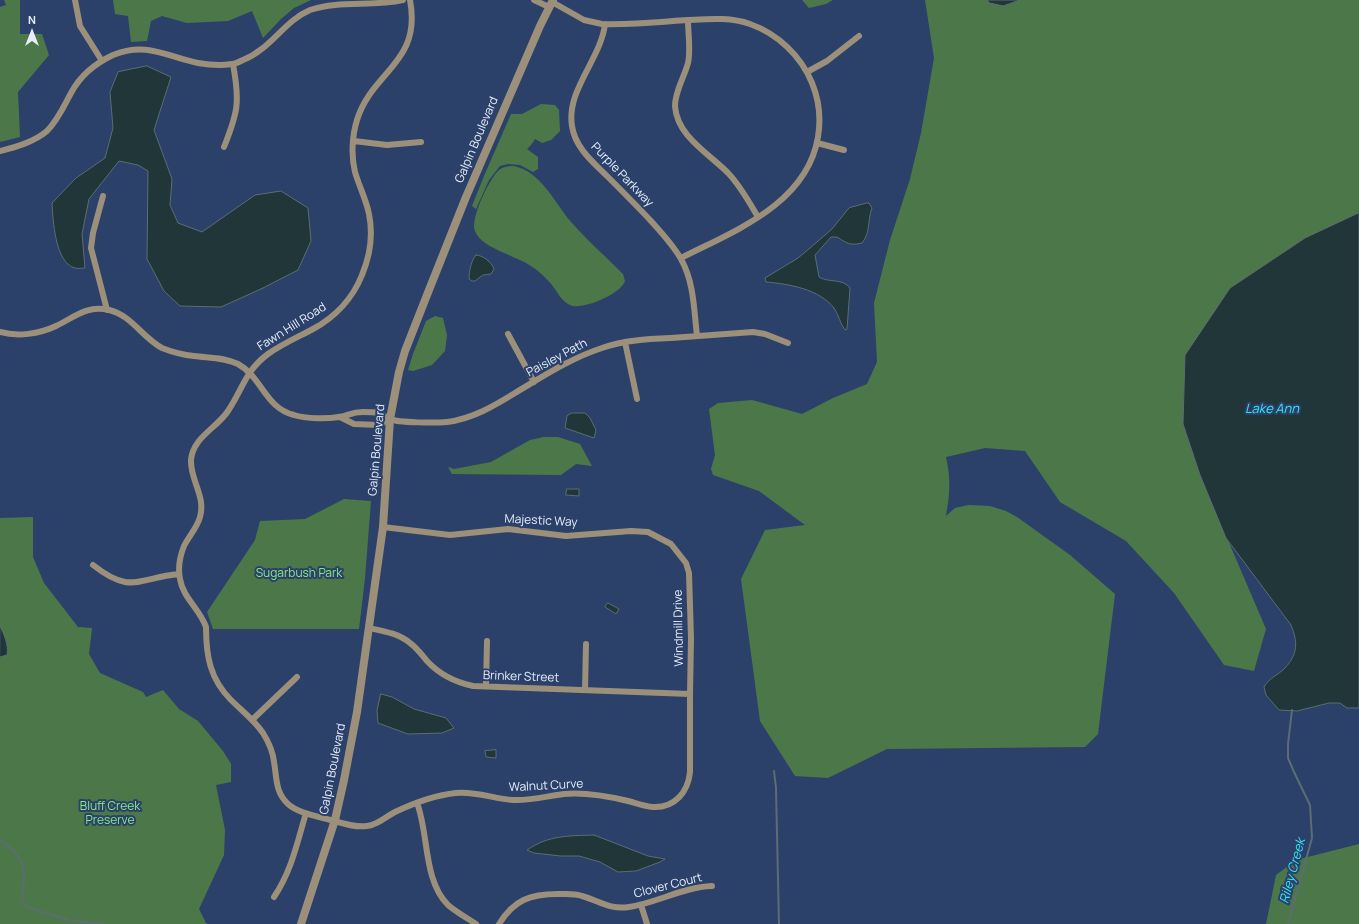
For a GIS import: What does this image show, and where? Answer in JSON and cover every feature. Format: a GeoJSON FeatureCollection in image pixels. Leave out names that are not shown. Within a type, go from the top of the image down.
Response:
{"type":"FeatureCollection","features":[{"type":"Feature","properties":{"kind":"street"},"geometry":{"type":"LineString","coordinates":[[75,0],[80,26],[102,61]]}},
{"type":"Feature","properties":{"kind":"street"},"geometry":{"type":"LineString","coordinates":[[0,151],[26,143],[37,138],[46,131],[55,122],[72,92],[88,71],[102,61],[126,51],[143,50],[164,52],[198,63],[214,65],[233,64],[251,57],[262,50],[291,23],[308,10],[334,3],[378,4],[403,0]]}},
{"type":"Feature","properties":{"kind":"street","name":"Fawn Hill Road"},"geometry":{"type":"LineString","coordinates":[[335,820],[306,813],[293,808],[279,793],[274,762],[266,737],[252,720],[222,690],[213,674],[206,651],[206,627],[199,613],[186,595],[179,574],[184,546],[198,524],[202,510],[200,493],[192,470],[191,458],[195,444],[228,412],[249,372],[257,363],[269,353],[315,328],[330,318],[356,290],[362,277],[370,252],[371,227],[366,199],[356,173],[353,154],[357,120],[367,98],[401,57],[408,43],[412,30],[410,0]]}},
{"type":"Feature","properties":{"kind":"street"},"geometry":{"type":"LineString","coordinates":[[534,0],[552,3],[584,20],[605,24],[688,20],[740,21],[762,29],[778,39],[791,50],[807,72],[816,94],[819,126],[817,143],[808,167],[794,187],[784,197],[758,217],[681,258]]}},
{"type":"Feature","properties":{"kind":"street","name":"Galpin Boulevard"},"geometry":{"type":"LineString","coordinates":[[301,924],[335,820],[357,712],[383,527],[390,420],[399,372],[405,351],[426,295],[493,133],[540,26],[552,3]]}},
{"type":"Feature","properties":{"kind":"street"},"geometry":{"type":"LineString","coordinates":[[688,20],[689,56],[686,71],[676,97],[673,110],[686,134],[729,174],[740,188],[758,217]]}},
{"type":"Feature","properties":{"kind":"street","name":"Purple Parkway"},"geometry":{"type":"LineString","coordinates":[[605,24],[601,43],[573,102],[571,122],[573,131],[583,150],[663,235],[681,258],[691,285],[696,336]]}},
{"type":"Feature","properties":{"kind":"street"},"geometry":{"type":"LineString","coordinates":[[807,72],[827,61],[859,36]]}},
{"type":"Feature","properties":{"kind":"street"},"geometry":{"type":"LineString","coordinates":[[224,147],[234,122],[238,104],[233,64]]}},
{"type":"Feature","properties":{"kind":"street"},"geometry":{"type":"LineString","coordinates":[[354,141],[387,145],[420,142]]}},
{"type":"Feature","properties":{"kind":"street"},"geometry":{"type":"LineString","coordinates":[[817,143],[844,150]]}},
{"type":"Feature","properties":{"kind":"street"},"geometry":{"type":"LineString","coordinates":[[103,196],[93,233],[91,248],[107,310]]}},
{"type":"Feature","properties":{"kind":"street"},"geometry":{"type":"LineString","coordinates":[[0,332],[26,335],[55,327],[78,313],[86,310],[107,310],[121,315],[152,342],[164,348],[179,354],[225,359],[239,365],[249,372],[268,398],[276,407],[285,413],[306,417],[340,417],[353,412],[367,412],[380,413],[390,420]]}},
{"type":"Feature","properties":{"kind":"street","name":"Paisley Path"},"geometry":{"type":"LineString","coordinates":[[390,420],[430,422],[456,420],[469,416],[490,407],[590,352],[603,347],[625,342],[696,336],[759,333],[788,343]]}},
{"type":"Feature","properties":{"kind":"street"},"geometry":{"type":"LineString","coordinates":[[508,334],[534,382]]}},
{"type":"Feature","properties":{"kind":"street"},"geometry":{"type":"LineString","coordinates":[[625,342],[637,399]]}},
{"type":"Feature","properties":{"kind":"street"},"geometry":{"type":"LineString","coordinates":[[340,417],[354,424],[379,425],[390,420]]}},
{"type":"Feature","properties":{"kind":"street","name":"Majestic Way"},"geometry":{"type":"LineString","coordinates":[[383,527],[450,535],[508,529],[566,536],[631,531],[648,532],[672,544],[686,563]]}},
{"type":"Feature","properties":{"kind":"street","name":"Windmill Drive"},"geometry":{"type":"LineString","coordinates":[[686,563],[689,573],[691,638],[690,694]]}},
{"type":"Feature","properties":{"kind":"street"},"geometry":{"type":"LineString","coordinates":[[93,565],[112,578],[130,583],[143,582],[168,575],[179,574]]}},
{"type":"Feature","properties":{"kind":"street","name":"Brinker Street"},"geometry":{"type":"LineString","coordinates":[[369,628],[389,632],[410,642],[437,671],[449,679],[473,686],[690,694]]}},
{"type":"Feature","properties":{"kind":"street"},"geometry":{"type":"LineString","coordinates":[[486,686],[487,641]]}},
{"type":"Feature","properties":{"kind":"street"},"geometry":{"type":"LineString","coordinates":[[585,690],[586,644]]}},
{"type":"Feature","properties":{"kind":"street"},"geometry":{"type":"LineString","coordinates":[[252,720],[297,677]]}},
{"type":"Feature","properties":{"kind":"street","name":"Walnut Curve"},"geometry":{"type":"LineString","coordinates":[[335,820],[351,825],[366,827],[417,803],[447,794],[468,792],[503,799],[523,800],[563,794],[586,794],[619,799],[648,806],[660,807],[669,804],[681,795],[686,789],[689,781],[690,694]]}},
{"type":"Feature","properties":{"kind":"street"},"geometry":{"type":"LineString","coordinates":[[417,803],[424,825],[428,859],[441,896],[456,911],[476,924]]}},
{"type":"Feature","properties":{"kind":"street"},"geometry":{"type":"LineString","coordinates":[[274,897],[288,874],[306,813]]}},
{"type":"Feature","properties":{"kind":"street","name":"Clover Court"},"geometry":{"type":"LineString","coordinates":[[499,924],[512,907],[521,901],[539,894],[575,894],[607,906],[627,907],[641,905],[688,889],[712,886]]}},
{"type":"Feature","properties":{"kind":"street"},"geometry":{"type":"LineString","coordinates":[[641,905],[647,924]]}},
{"type":"Feature","properties":{"kind":"green space"},"geometry":{"type":"Polygon","coordinates":[[[4,0],[20,0],[20,34],[42,34],[49,55],[18,92],[20,137],[0,142],[0,7],[6,5],[4,0]]]}},
{"type":"Feature","properties":{"kind":"green space"},"geometry":{"type":"Polygon","coordinates":[[[113,0],[311,0],[294,8],[263,38],[252,11],[228,21],[187,23],[162,16],[151,21],[147,41],[131,42],[128,16],[115,14],[113,0]]]}},
{"type":"Feature","properties":{"kind":"green space"},"geometry":{"type":"Polygon","coordinates":[[[802,0],[833,0],[826,4],[809,8],[802,0]]]}},
{"type":"Feature","properties":{"kind":"green space"},"geometry":{"type":"Polygon","coordinates":[[[925,0],[1359,0],[1359,213],[1305,238],[1185,355],[1183,424],[1200,475],[1266,629],[1254,671],[1224,665],[1174,593],[1126,541],[1060,502],[1025,451],[985,448],[946,457],[949,473],[949,486],[946,516],[955,508],[969,505],[990,506],[1006,511],[1017,517],[1070,555],[1115,594],[1098,734],[1085,747],[887,749],[828,778],[795,776],[760,721],[741,579],[765,530],[805,525],[759,491],[713,475],[711,469],[715,455],[709,409],[718,403],[752,400],[802,414],[833,398],[867,384],[877,362],[874,303],[890,240],[910,179],[921,133],[934,58],[925,0]]]}},
{"type":"Feature","properties":{"kind":"green space"},"geometry":{"type":"Polygon","coordinates":[[[541,104],[555,105],[559,110],[560,131],[551,140],[542,143],[535,139],[527,149],[538,157],[538,169],[533,172],[520,165],[508,164],[500,166],[489,180],[476,209],[472,206],[511,114],[522,114],[541,104]]]}},
{"type":"Feature","properties":{"kind":"green space"},"geometry":{"type":"Polygon","coordinates":[[[513,166],[523,169],[531,174],[546,188],[571,222],[623,274],[625,281],[622,286],[609,296],[600,300],[583,306],[570,305],[564,301],[550,282],[534,268],[525,262],[492,247],[479,237],[475,231],[474,225],[481,199],[490,182],[499,170],[505,167],[513,166]]]}},
{"type":"Feature","properties":{"kind":"green space"},"geometry":{"type":"Polygon","coordinates":[[[435,316],[443,318],[447,335],[445,351],[432,365],[413,371],[408,370],[426,321],[435,316]]]}},
{"type":"Feature","properties":{"kind":"green space"},"geometry":{"type":"Polygon","coordinates":[[[544,437],[558,437],[580,444],[592,466],[576,464],[561,475],[452,474],[448,467],[454,469],[491,462],[530,440],[544,437]]]}},
{"type":"Feature","properties":{"kind":"green space","name":"Sugarbush Park"},"geometry":{"type":"Polygon","coordinates":[[[344,499],[371,501],[365,578],[359,629],[213,629],[207,612],[255,540],[260,521],[305,519],[344,499]]]}},
{"type":"Feature","properties":{"kind":"green space","name":"Bluff Creek Preserve"},"geometry":{"type":"Polygon","coordinates":[[[33,517],[33,557],[44,583],[78,627],[92,628],[89,654],[100,673],[143,692],[146,697],[163,690],[179,709],[198,721],[223,751],[231,764],[231,782],[216,785],[225,830],[224,855],[199,909],[206,923],[208,924],[0,924],[0,518],[33,517]]]}},
{"type":"Feature","properties":{"kind":"green space"},"geometry":{"type":"Polygon","coordinates":[[[1359,844],[1359,924],[1266,924],[1276,875],[1296,860],[1359,844]]]}},
{"type":"Feature","properties":{"kind":"water"},"geometry":{"type":"Polygon","coordinates":[[[987,0],[1020,0],[1003,6],[990,3],[987,0]]]}},
{"type":"Feature","properties":{"kind":"water"},"geometry":{"type":"Polygon","coordinates":[[[147,66],[171,77],[154,130],[172,179],[170,205],[178,223],[202,232],[255,195],[281,191],[308,208],[311,241],[298,270],[221,307],[180,306],[164,291],[147,259],[148,171],[138,165],[119,161],[89,199],[82,234],[85,268],[75,268],[68,264],[63,258],[59,250],[54,230],[52,203],[76,178],[105,158],[113,128],[110,92],[118,72],[147,66]]]}},
{"type":"Feature","properties":{"kind":"water"},"geometry":{"type":"Polygon","coordinates":[[[869,203],[872,208],[867,235],[862,243],[851,244],[837,237],[831,237],[815,255],[819,277],[843,283],[850,288],[847,329],[845,330],[834,308],[820,296],[794,286],[766,282],[765,278],[798,258],[810,248],[832,229],[849,208],[869,203]]]}},
{"type":"Feature","properties":{"kind":"water","name":"Lake Ann"},"geometry":{"type":"Polygon","coordinates":[[[1359,213],[1359,708],[1347,708],[1340,703],[1329,703],[1297,711],[1279,710],[1266,695],[1264,687],[1289,663],[1296,648],[1295,637],[1291,625],[1226,538],[1200,475],[1183,424],[1185,355],[1230,288],[1305,238],[1359,213]]]}},
{"type":"Feature","properties":{"kind":"water"},"geometry":{"type":"Polygon","coordinates":[[[476,255],[486,259],[494,269],[491,274],[483,275],[475,281],[472,281],[469,279],[469,273],[476,255]]]}},
{"type":"Feature","properties":{"kind":"water"},"geometry":{"type":"Polygon","coordinates":[[[572,413],[585,413],[590,418],[596,430],[594,438],[565,428],[567,416],[572,413]]]}},
{"type":"Feature","properties":{"kind":"water"},"geometry":{"type":"Polygon","coordinates":[[[567,489],[579,489],[579,496],[566,495],[567,489]]]}},
{"type":"Feature","properties":{"kind":"water"},"geometry":{"type":"Polygon","coordinates":[[[608,603],[619,609],[616,614],[605,607],[608,603]]]}},
{"type":"Feature","properties":{"kind":"water"},"geometry":{"type":"Polygon","coordinates":[[[0,626],[6,640],[7,655],[0,657],[0,626]]]}},
{"type":"Feature","properties":{"kind":"water"},"geometry":{"type":"Polygon","coordinates":[[[381,694],[392,697],[414,709],[446,718],[454,728],[442,733],[408,734],[378,723],[377,711],[381,694]]]}},
{"type":"Feature","properties":{"kind":"water"},"geometry":{"type":"Polygon","coordinates":[[[496,750],[496,758],[486,757],[485,751],[496,750]]]}},
{"type":"Feature","properties":{"kind":"water"},"geometry":{"type":"Polygon","coordinates":[[[594,835],[648,856],[665,859],[636,871],[618,872],[600,862],[579,856],[534,853],[527,850],[543,841],[559,837],[594,835]]]}},
{"type":"Feature","properties":{"kind":"waterway","name":"Riley Creek"},"geometry":{"type":"LineString","coordinates":[[1288,924],[1312,838],[1310,805],[1288,758],[1292,710]]}},
{"type":"Feature","properties":{"kind":"waterway"},"geometry":{"type":"LineString","coordinates":[[774,771],[776,788],[779,924]]}},
{"type":"Feature","properties":{"kind":"waterway"},"geometry":{"type":"LineString","coordinates":[[0,840],[9,846],[19,857],[24,872],[22,901],[27,907],[72,921],[104,924]]}}]}
